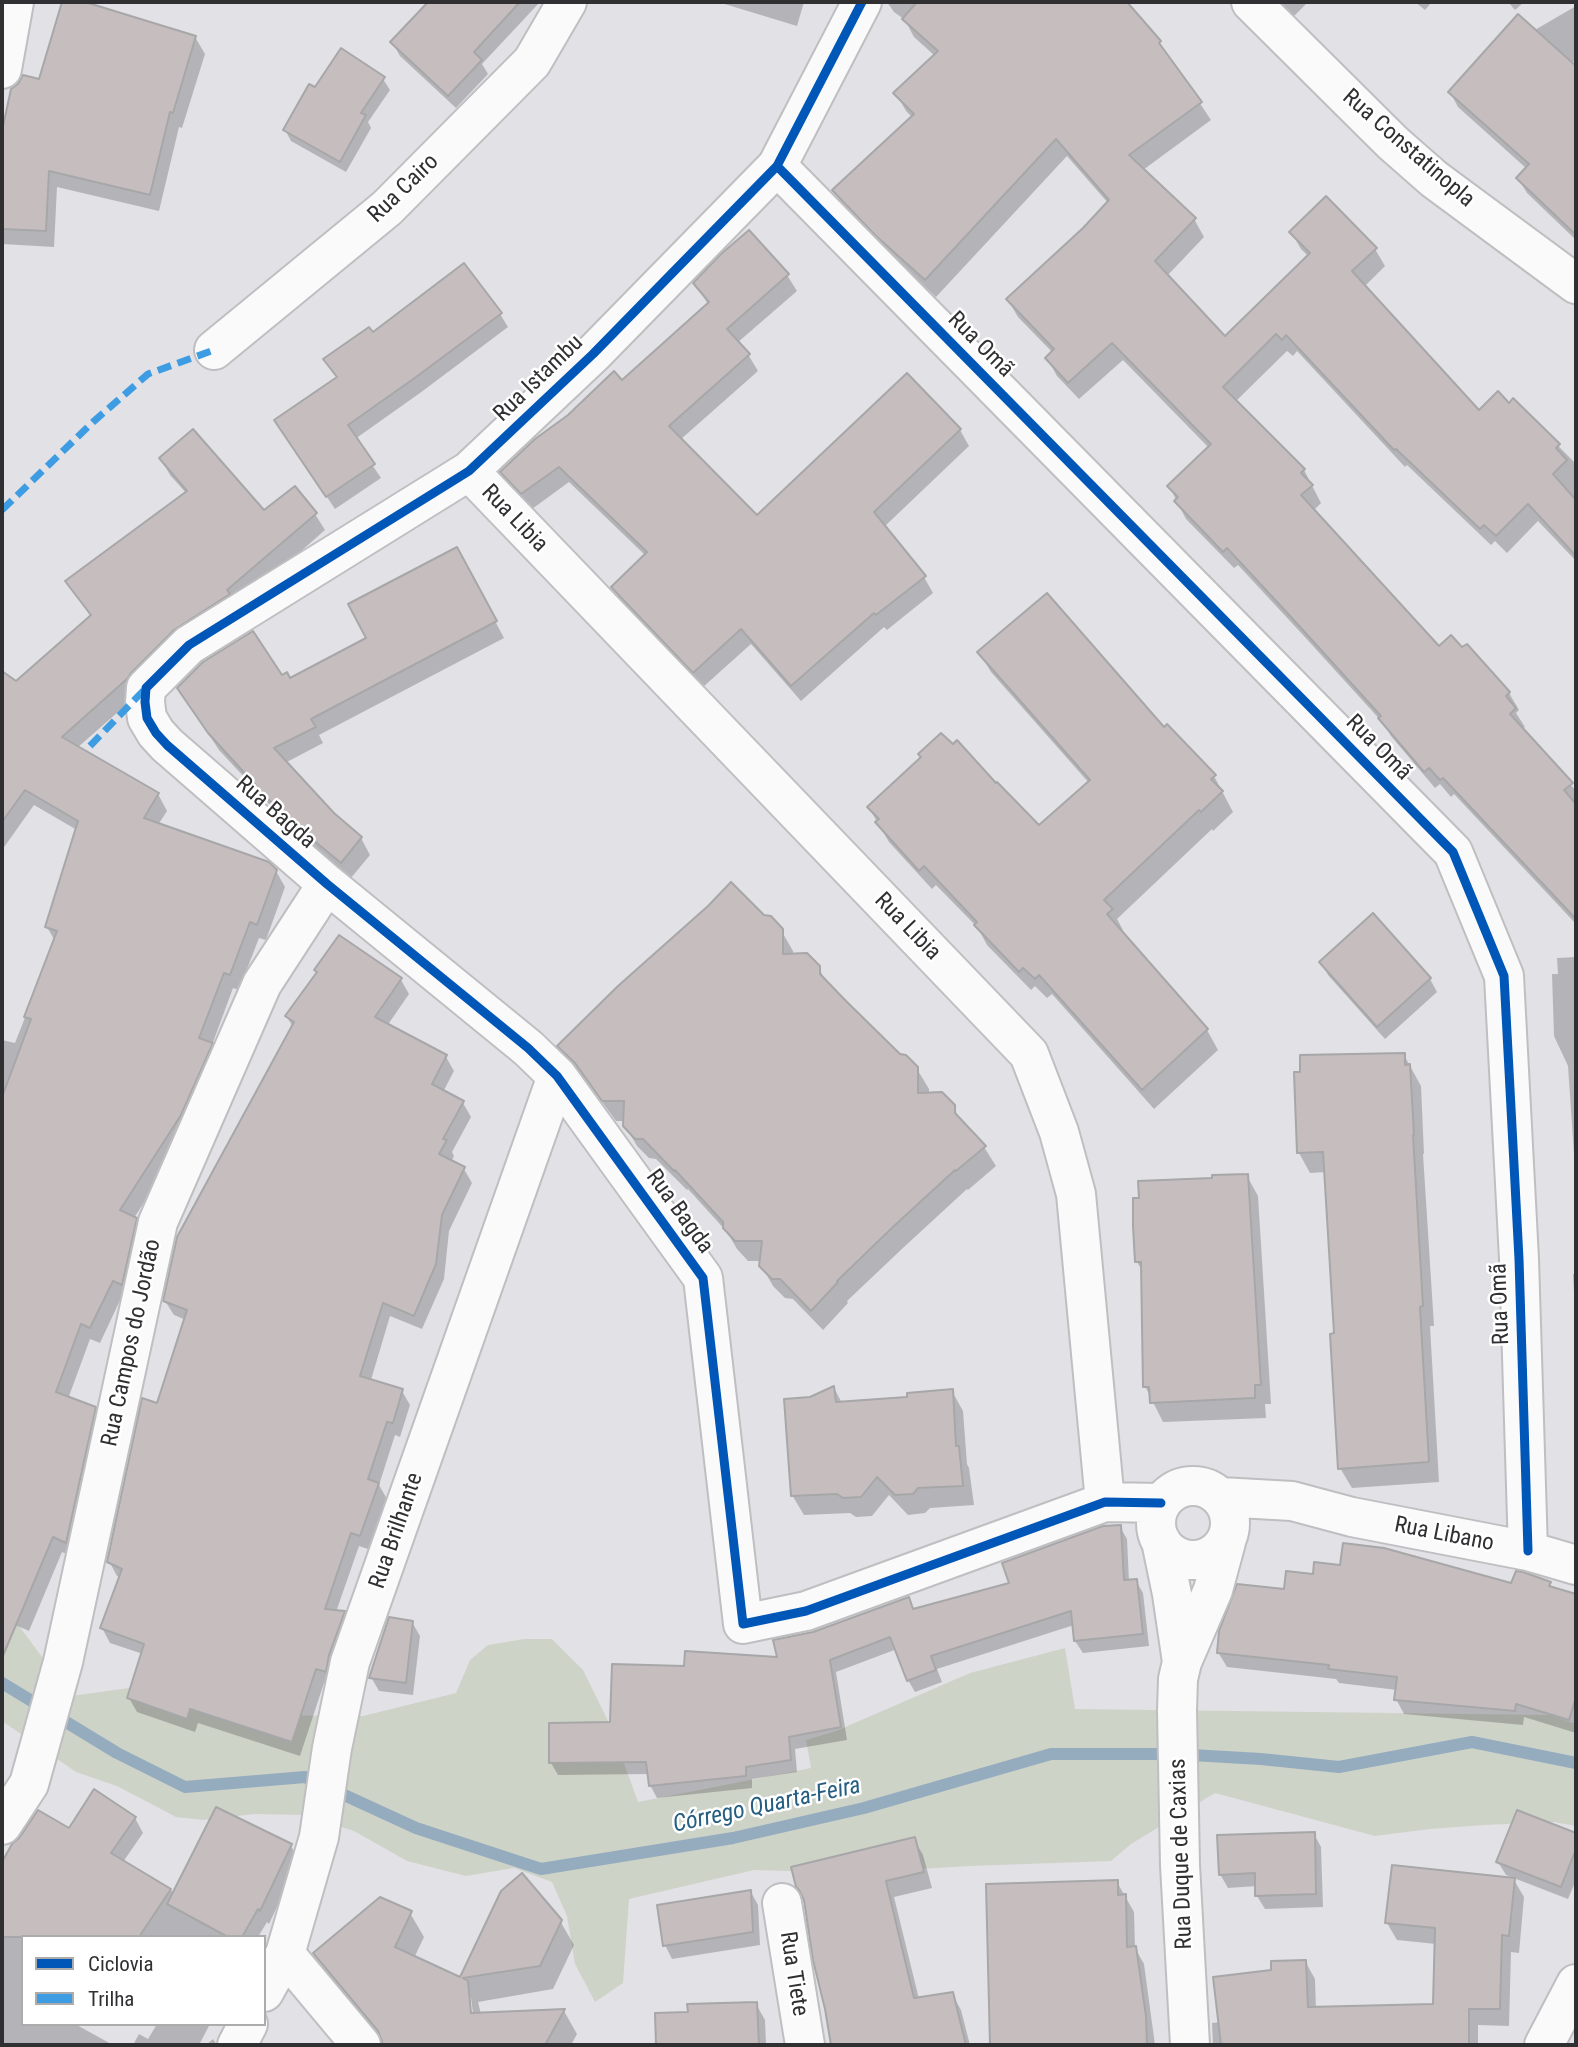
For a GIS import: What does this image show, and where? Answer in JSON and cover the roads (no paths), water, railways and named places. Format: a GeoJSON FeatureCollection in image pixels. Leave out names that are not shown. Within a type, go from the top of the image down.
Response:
{"type":"FeatureCollection","features":[{"type":"Feature","properties":{"kind":"street"},"geometry":{"type":"LineString","coordinates":[[2,69],[14,2]]}},
{"type":"Feature","properties":{"kind":"street","name":"Rua Cairo"},"geometry":{"type":"LineString","coordinates":[[214,350],[387,208],[532,62],[567,2]]}},
{"type":"Feature","properties":{"kind":"street","name":"Rua Istambu"},"geometry":{"type":"LineString","coordinates":[[146,688],[188,645],[469,471],[593,354],[777,166],[862,2]]}},
{"type":"Feature","properties":{"kind":"street","name":"Rua Constatinopla"},"geometry":{"type":"LineString","coordinates":[[1251,2],[1393,143],[1434,179],[1576,284]]}},
{"type":"Feature","properties":{"kind":"street","name":"Rua Omã"},"geometry":{"type":"LineString","coordinates":[[777,166],[1453,852],[1504,976],[1519,1259],[1528,1551]]}},
{"type":"Feature","properties":{"kind":"street","name":"Rua Libia"},"geometry":{"type":"LineString","coordinates":[[469,471],[1029,1054],[1059,1132],[1076,1194],[1105,1502]]}},
{"type":"Feature","properties":{"kind":"street","name":"Rua Bagda"},"geometry":{"type":"LineString","coordinates":[[146,688],[147,718],[156,733],[327,884],[528,1048],[557,1076],[703,1278],[743,1624],[806,1611],[1105,1502]]}},
{"type":"Feature","properties":{"kind":"street","name":"Rua Campos do Jordão"},"geometry":{"type":"LineString","coordinates":[[2,1825],[29,1784],[64,1662],[158,1222],[262,984],[327,884]]}},
{"type":"Feature","properties":{"kind":"street","name":"Rua Brilhante"},"geometry":{"type":"LineString","coordinates":[[266,1989],[285,1954],[319,1838],[332,1748],[350,1662],[557,1076]]}},
{"type":"Feature","properties":{"kind":"street","name":"Rua Libano"},"geometry":{"type":"LineString","coordinates":[[1161,1503],[1173,1491],[1190,1486],[1206,1488],[1226,1521],[1290,1525],[1352,1517],[1528,1551],[1576,1565]]}},
{"type":"Feature","properties":{"kind":"street"},"geometry":{"type":"LineString","coordinates":[[1105,1502],[1161,1503],[1156,1528],[1161,1541],[1171,1552],[1185,1559],[1200,1559],[1215,1554],[1226,1521]]}},
{"type":"Feature","properties":{"kind":"street","name":"Rua Duque de Caxias"},"geometry":{"type":"LineString","coordinates":[[1190,2045],[1180,1865],[1178,1679],[1182,1662],[1213,1590],[1226,1521]]}},
{"type":"Feature","properties":{"kind":"street","name":"Rua Duque de Caxias"},"geometry":{"type":"LineString","coordinates":[[1161,1541],[1182,1662]]}},
{"type":"Feature","properties":{"kind":"street","name":"Rua Tiete"},"geometry":{"type":"LineString","coordinates":[[782,1903],[804,2045]]}},
{"type":"Feature","properties":{"kind":"street"},"geometry":{"type":"LineString","coordinates":[[285,1954],[361,2045]]}},
{"type":"Feature","properties":{"kind":"street"},"geometry":{"type":"LineString","coordinates":[[1552,2042],[1576,1984]]}},
{"type":"Feature","properties":{"kind":"street"},"geometry":{"type":"LineString","coordinates":[[237,2045],[247,2026]]}},
{"type":"Feature","properties":{"kind":"waterway","name":"Córrego Quarta-Feira"},"geometry":{"type":"LineString","coordinates":[[2,1683],[117,1753],[185,1787],[305,1777],[416,1828],[541,1869],[733,1838],[864,1808],[1051,1754],[1174,1754],[1339,1767],[1472,1742],[1576,1763]]}}]}
